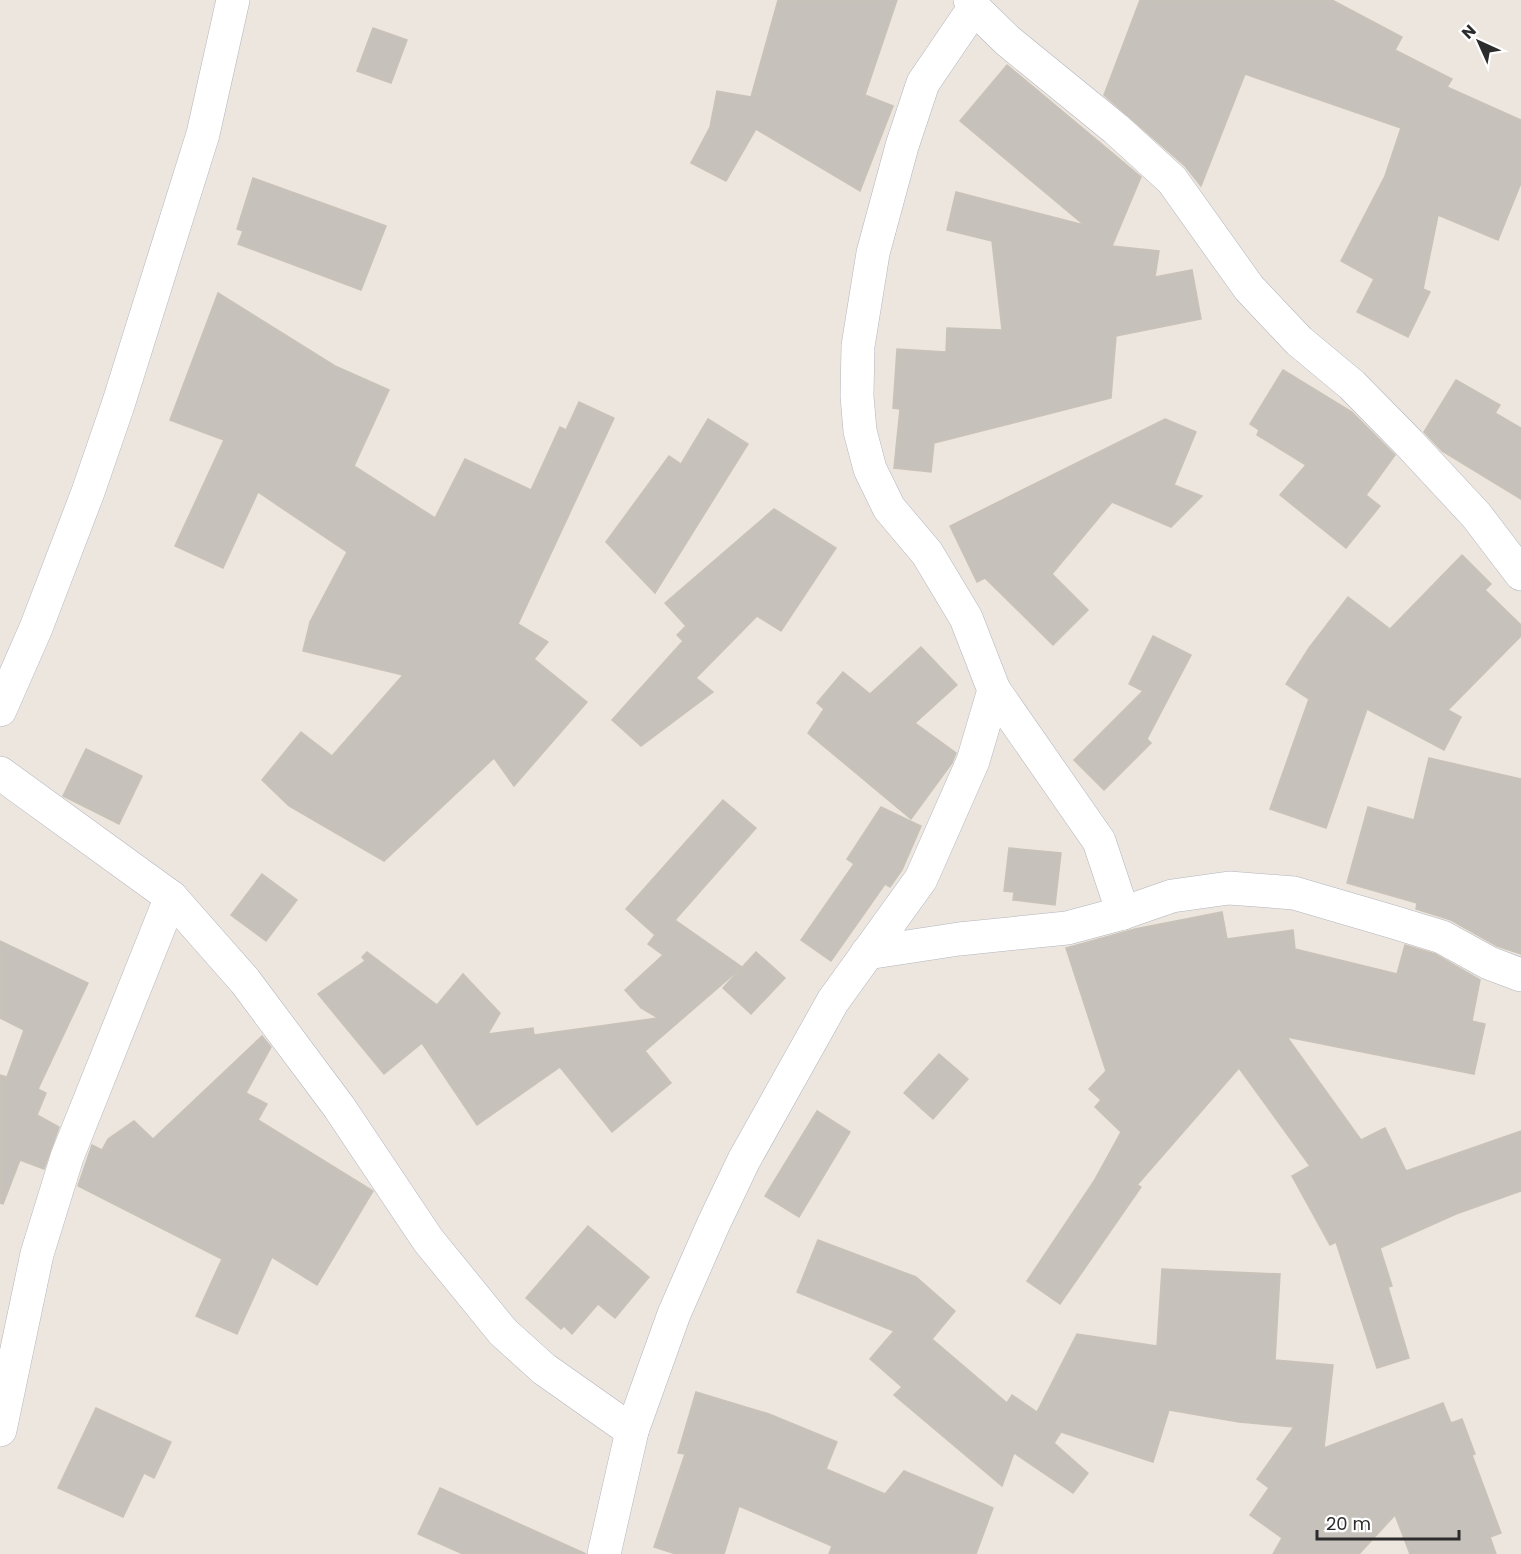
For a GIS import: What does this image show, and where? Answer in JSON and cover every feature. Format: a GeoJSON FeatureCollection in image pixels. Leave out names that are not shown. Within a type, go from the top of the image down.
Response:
{"type":"FeatureCollection","features":[{"type":"Feature","properties":{"kind":"street"},"geometry":{"type":"LineString","coordinates":[[0,710],[44,607],[118,405],[203,134],[233,0]]}},
{"type":"Feature","properties":{"kind":"street"},"geometry":{"type":"LineString","coordinates":[[1123,914],[1098,842],[994,690],[966,618],[927,553],[889,507],[870,469],[860,431],[857,396],[858,346],[873,252],[902,146],[923,83],[972,4],[1008,41],[1116,129],[1172,180],[1249,288],[1299,341],[1352,385],[1409,443],[1476,514],[1521,574]]}},
{"type":"Feature","properties":{"kind":"street"},"geometry":{"type":"LineString","coordinates":[[604,1554],[632,1431],[674,1314],[744,1160],[823,1018],[921,879],[973,761],[994,690]]}},
{"type":"Feature","properties":{"kind":"street"},"geometry":{"type":"LineString","coordinates":[[0,773],[171,897],[245,981],[339,1107],[428,1240],[503,1332],[544,1369],[632,1431]]}},
{"type":"Feature","properties":{"kind":"street"},"geometry":{"type":"LineString","coordinates":[[867,953],[959,939],[1067,928],[1123,914],[1172,896],[1229,888],[1294,894],[1442,937],[1489,963],[1521,975]]}},
{"type":"Feature","properties":{"kind":"street"},"geometry":{"type":"LineString","coordinates":[[0,1430],[37,1254],[66,1157],[171,897]]}},
{"type":"Feature","properties":{"kind":"building"},"geometry":{"type":"Polygon","coordinates":[[[778,0],[897,0],[865,95],[893,106],[860,191],[756,129],[726,181],[691,163],[710,127],[717,91],[751,97],[778,0]]]}},
{"type":"Feature","properties":{"kind":"building"},"geometry":{"type":"Polygon","coordinates":[[[1140,0],[1332,0],[1402,37],[1395,50],[1452,79],[1447,87],[1521,120],[1521,183],[1498,240],[1438,215],[1423,289],[1430,292],[1408,337],[1357,312],[1374,279],[1341,261],[1385,176],[1401,128],[1245,74],[1201,186],[1185,166],[1104,95],[1140,0]]]}},
{"type":"Feature","properties":{"kind":"building"},"geometry":{"type":"Polygon","coordinates":[[[373,28],[407,40],[391,83],[357,71],[373,28]]]}},
{"type":"Feature","properties":{"kind":"building"},"geometry":{"type":"Polygon","coordinates":[[[1007,65],[1141,177],[1112,246],[1159,251],[1155,277],[1192,270],[1201,319],[1116,336],[1111,398],[934,443],[931,472],[894,468],[900,409],[893,408],[897,349],[946,352],[947,328],[1002,330],[992,241],[947,230],[956,192],[1084,225],[960,121],[1007,65]]]}},
{"type":"Feature","properties":{"kind":"building"},"geometry":{"type":"Polygon","coordinates":[[[253,178],[386,226],[361,290],[238,244],[243,231],[237,229],[253,178]]]}},
{"type":"Feature","properties":{"kind":"building"},"geometry":{"type":"Polygon","coordinates":[[[218,293],[335,366],[389,390],[354,466],[435,518],[465,459],[531,490],[560,427],[566,430],[579,402],[614,418],[518,624],[548,642],[534,659],[587,702],[514,786],[494,758],[384,861],[289,806],[262,780],[301,732],[332,756],[403,675],[303,651],[310,622],[347,552],[258,492],[223,568],[175,546],[224,440],[170,420],[218,293]]]}},
{"type":"Feature","properties":{"kind":"building"},"geometry":{"type":"Polygon","coordinates":[[[1283,370],[1352,412],[1395,455],[1366,495],[1380,506],[1346,548],[1280,495],[1306,465],[1257,435],[1259,430],[1250,424],[1283,370]]]}},
{"type":"Feature","properties":{"kind":"building"},"geometry":{"type":"Polygon","coordinates":[[[1456,380],[1500,405],[1495,413],[1521,428],[1521,499],[1442,451],[1424,432],[1456,380]]]}},
{"type":"Feature","properties":{"kind":"building"},"geometry":{"type":"Polygon","coordinates":[[[708,419],[748,444],[655,593],[606,542],[669,456],[681,464],[708,419]]]}},
{"type":"Feature","properties":{"kind":"building"},"geometry":{"type":"Polygon","coordinates":[[[1165,419],[1196,432],[1174,485],[1202,496],[1171,527],[1112,502],[1052,574],[1088,610],[1053,645],[985,578],[977,582],[950,526],[1165,419]]]}},
{"type":"Feature","properties":{"kind":"building"},"geometry":{"type":"Polygon","coordinates":[[[774,509],[836,548],[781,631],[757,616],[696,678],[713,692],[641,746],[612,720],[683,641],[677,635],[686,626],[665,603],[774,509]]]}},
{"type":"Feature","properties":{"kind":"building"},"geometry":{"type":"Polygon","coordinates":[[[1462,555],[1491,584],[1485,590],[1521,625],[1521,636],[1448,710],[1461,717],[1444,750],[1367,709],[1326,828],[1270,809],[1309,699],[1286,684],[1309,648],[1348,597],[1390,629],[1462,555]]]}},
{"type":"Feature","properties":{"kind":"building"},"geometry":{"type":"Polygon","coordinates":[[[1153,636],[1191,655],[1147,739],[1151,743],[1104,790],[1074,760],[1143,691],[1129,684],[1153,636]]]}},
{"type":"Feature","properties":{"kind":"building"},"geometry":{"type":"Polygon","coordinates":[[[921,647],[957,685],[915,723],[956,753],[952,763],[911,819],[808,733],[824,709],[817,703],[843,672],[870,694],[921,647]]]}},
{"type":"Feature","properties":{"kind":"building"},"geometry":{"type":"Polygon","coordinates":[[[86,749],[142,776],[119,824],[63,796],[86,749]]]}},
{"type":"Feature","properties":{"kind":"building"},"geometry":{"type":"Polygon","coordinates":[[[1429,758],[1521,779],[1521,954],[1497,946],[1451,920],[1416,909],[1417,903],[1347,883],[1368,807],[1414,820],[1429,758]]]}},
{"type":"Feature","properties":{"kind":"building"},"geometry":{"type":"Polygon","coordinates":[[[723,800],[756,828],[675,920],[742,967],[645,1051],[671,1083],[612,1132],[560,1067],[477,1125],[422,1043],[384,1074],[318,994],[365,961],[362,957],[367,952],[437,1005],[463,974],[500,1013],[488,1034],[533,1028],[534,1035],[658,1018],[641,1008],[625,990],[663,955],[648,944],[655,935],[626,909],[723,800]]]}},
{"type":"Feature","properties":{"kind":"building"},"geometry":{"type":"Polygon","coordinates":[[[881,807],[921,826],[902,870],[890,887],[885,884],[831,961],[801,940],[854,864],[847,859],[881,807]]]}},
{"type":"Feature","properties":{"kind":"building"},"geometry":{"type":"Polygon","coordinates":[[[1009,848],[1061,853],[1055,905],[1013,900],[1014,892],[1004,891],[1009,848]]]}},
{"type":"Feature","properties":{"kind":"building"},"geometry":{"type":"Polygon","coordinates":[[[262,874],[297,900],[266,941],[231,915],[262,874]]]}},
{"type":"Feature","properties":{"kind":"building"},"geometry":{"type":"Polygon","coordinates":[[[1222,912],[1227,939],[1293,930],[1295,949],[1397,974],[1405,945],[1435,954],[1480,980],[1472,1021],[1485,1024],[1474,1074],[1287,1037],[1361,1140],[1385,1128],[1406,1171],[1521,1131],[1521,1191],[1456,1214],[1380,1248],[1392,1286],[1388,1287],[1409,1358],[1377,1368],[1336,1242],[1330,1245],[1292,1176],[1310,1166],[1239,1068],[1137,1185],[1141,1187],[1060,1304],[1027,1281],[1094,1181],[1121,1132],[1095,1107],[1101,1100],[1089,1089],[1106,1071],[1066,948],[1135,929],[1222,912]]]}},
{"type":"Feature","properties":{"kind":"building"},"geometry":{"type":"Polygon","coordinates":[[[0,941],[88,983],[38,1089],[46,1093],[37,1115],[59,1127],[44,1169],[20,1160],[3,1204],[0,1203],[0,1075],[7,1077],[24,1030],[0,1018],[0,941]]]}},
{"type":"Feature","properties":{"kind":"building"},"geometry":{"type":"Polygon","coordinates":[[[756,952],[785,978],[751,1014],[723,988],[756,952]]]}},
{"type":"Feature","properties":{"kind":"building"},"geometry":{"type":"Polygon","coordinates":[[[262,1036],[271,1047],[246,1093],[267,1104],[258,1120],[373,1191],[317,1285],[272,1257],[237,1334],[196,1316],[222,1259],[78,1186],[92,1145],[102,1150],[108,1139],[134,1121],[153,1139],[262,1036]]]}},
{"type":"Feature","properties":{"kind":"building"},"geometry":{"type":"Polygon","coordinates":[[[939,1054],[968,1079],[933,1119],[904,1093],[939,1054]]]}},
{"type":"Feature","properties":{"kind":"building"},"geometry":{"type":"Polygon","coordinates":[[[817,1111],[850,1132],[799,1217],[765,1196],[817,1111]]]}},
{"type":"Feature","properties":{"kind":"building"},"geometry":{"type":"Polygon","coordinates":[[[588,1226],[649,1277],[615,1318],[598,1304],[572,1334],[564,1326],[561,1329],[526,1298],[588,1226]]]}},
{"type":"Feature","properties":{"kind":"building"},"geometry":{"type":"Polygon","coordinates":[[[818,1240],[916,1277],[955,1311],[932,1339],[1007,1403],[1012,1395],[1037,1412],[1077,1334],[1157,1346],[1162,1269],[1280,1274],[1275,1360],[1333,1365],[1324,1448],[1443,1403],[1451,1423],[1462,1419],[1475,1454],[1472,1455],[1501,1533],[1490,1537],[1496,1554],[1410,1554],[1395,1515],[1359,1554],[1273,1554],[1282,1538],[1250,1515],[1269,1488],[1257,1479],[1294,1427],[1239,1422],[1169,1410],[1153,1462],[1061,1432],[1054,1443],[1088,1473],[1073,1493],[1014,1453],[1002,1486],[894,1395],[902,1387],[870,1359],[894,1331],[797,1292],[818,1240]]]}},
{"type":"Feature","properties":{"kind":"building"},"geometry":{"type":"Polygon","coordinates":[[[696,1392],[769,1414],[837,1442],[826,1469],[885,1494],[904,1471],[993,1508],[976,1554],[829,1554],[832,1546],[739,1506],[724,1554],[676,1554],[654,1547],[685,1454],[678,1453],[696,1392]]]}},
{"type":"Feature","properties":{"kind":"building"},"geometry":{"type":"Polygon","coordinates":[[[96,1408],[171,1442],[154,1478],[144,1473],[123,1517],[58,1488],[96,1408]]]}},
{"type":"Feature","properties":{"kind":"building"},"geometry":{"type":"Polygon","coordinates":[[[440,1488],[586,1554],[463,1554],[418,1534],[440,1488]]]}}]}
